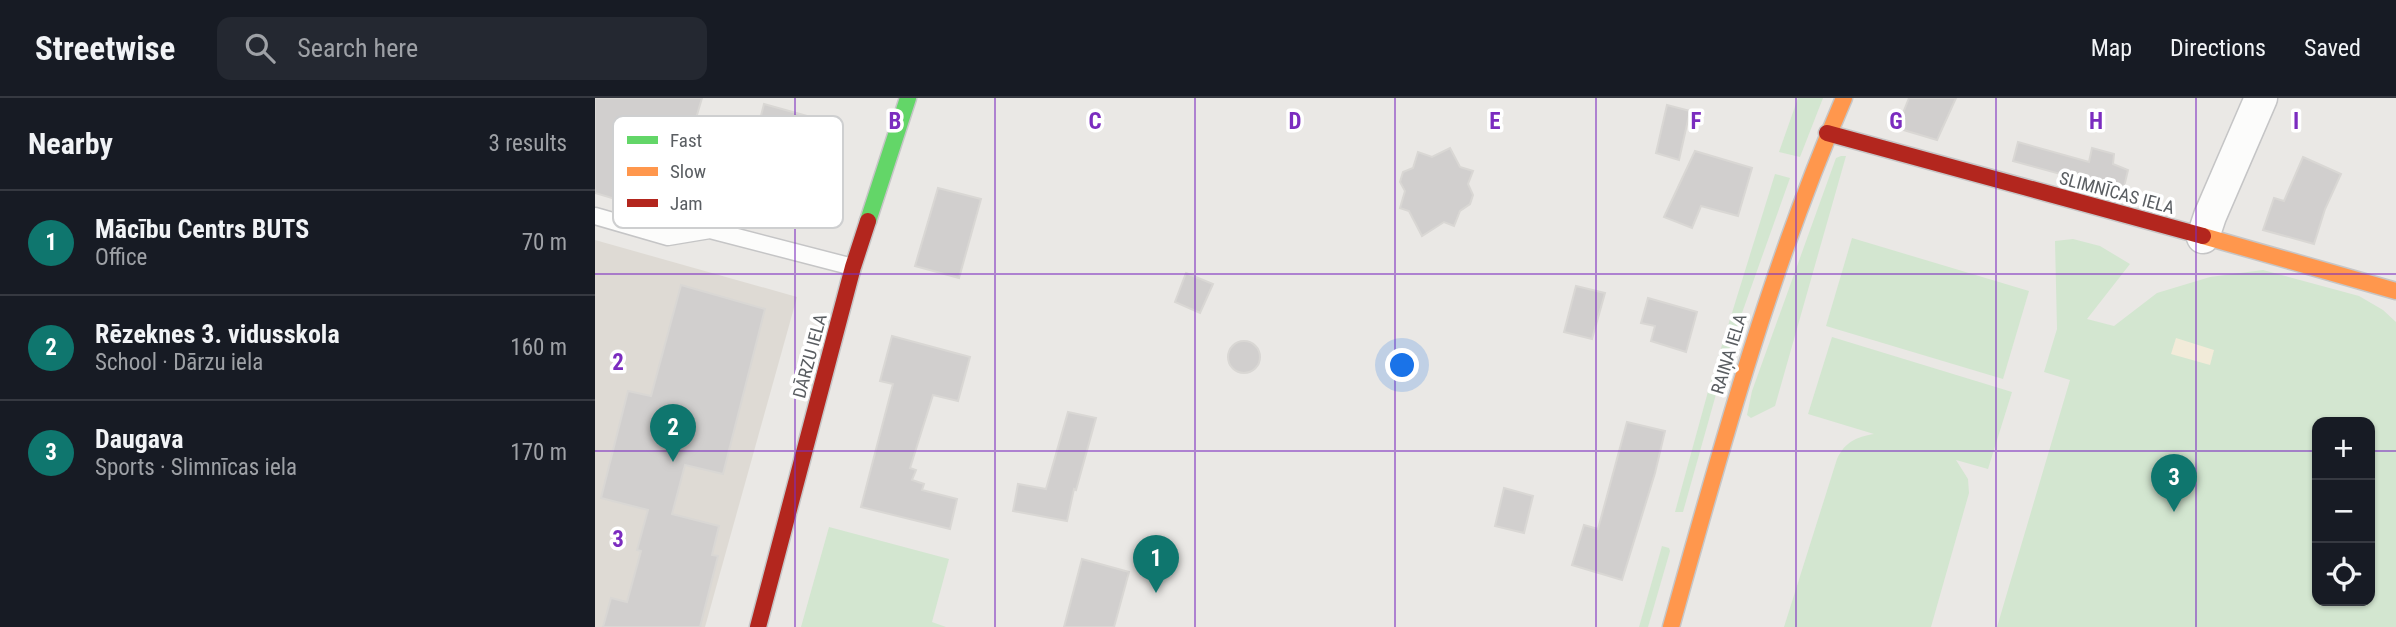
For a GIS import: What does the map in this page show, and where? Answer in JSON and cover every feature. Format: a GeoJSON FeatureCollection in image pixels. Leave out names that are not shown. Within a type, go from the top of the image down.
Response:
{"type":"FeatureCollection","features":[{"type":"Feature","properties":{"kind":"street","name":"DĀRZU IELA"},"geometry":{"type":"LineString","coordinates":[[758,627],[853,267],[908,98]]}},
{"type":"Feature","properties":{"kind":"street","name":"RAIŅA IELA"},"geometry":{"type":"LineString","coordinates":[[1671,627],[1725,433],[1773,276],[1844,98]]}},
{"type":"Feature","properties":{"kind":"street"},"geometry":{"type":"LineString","coordinates":[[2203,237],[2260,98]]}},
{"type":"Feature","properties":{"kind":"street","name":"SLIMNĪCAS IELA"},"geometry":{"type":"LineString","coordinates":[[1828,133],[2396,291]]}},
{"type":"Feature","properties":{"kind":"lane"},"geometry":{"type":"LineString","coordinates":[[595,216],[613,221]]}},
{"type":"Feature","properties":{"kind":"lane"},"geometry":{"type":"LineString","coordinates":[[637,228],[668,237],[710,230],[853,267]]}},
{"type":"Feature","properties":{"kind":"shaded area"},"geometry":{"type":"Polygon","coordinates":[[[595,240],[797,297],[705,627],[595,627],[595,240]]]}},
{"type":"Feature","properties":{"kind":"green space"},"geometry":{"type":"Polygon","coordinates":[[[1798,98],[1823,98],[1800,157],[1779,152],[1798,98]]]}},
{"type":"Feature","properties":{"kind":"green space"},"geometry":{"type":"Polygon","coordinates":[[[1846,156],[1775,406],[1751,418],[1747,415],[1752,391],[1836,158],[1846,156]]]}},
{"type":"Feature","properties":{"kind":"green space"},"geometry":{"type":"Polygon","coordinates":[[[1775,174],[1790,178],[1726,358],[1718,358],[1775,174]]]}},
{"type":"Feature","properties":{"kind":"green space"},"geometry":{"type":"Polygon","coordinates":[[[1852,238],[2029,291],[2003,379],[1826,326],[1852,238]]]}},
{"type":"Feature","properties":{"kind":"green space"},"geometry":{"type":"Polygon","coordinates":[[[2073,239],[2100,246],[2130,264],[2087,319],[2114,326],[2157,293],[2210,277],[2263,270],[2359,296],[2383,310],[2396,322],[2396,627],[1997,627],[2070,380],[2044,372],[2057,329],[2055,241],[2073,239]]]}},
{"type":"Feature","properties":{"kind":"green space"},"geometry":{"type":"Polygon","coordinates":[[[1832,337],[2012,392],[1988,469],[1956,460],[1968,479],[1969,493],[1931,627],[1784,627],[1837,459],[1852,441],[1874,434],[1808,414],[1832,337]]]}},
{"type":"Feature","properties":{"kind":"green space"},"geometry":{"type":"Polygon","coordinates":[[[1712,377],[1720,380],[1683,512],[1675,512],[1712,377]]]}},
{"type":"Feature","properties":{"kind":"green space"},"geometry":{"type":"Polygon","coordinates":[[[829,527],[949,559],[932,622],[946,627],[801,627],[829,527]]]}},
{"type":"Feature","properties":{"kind":"green space"},"geometry":{"type":"Polygon","coordinates":[[[1662,546],[1670,551],[1648,627],[1639,627],[1662,546]]]}},
{"type":"Feature","properties":{"kind":"sand"},"geometry":{"type":"Polygon","coordinates":[[[2176,338],[2214,350],[2210,365],[2171,354],[2176,338]]]}},
{"type":"Feature","properties":{"kind":"building"},"geometry":{"type":"Polygon","coordinates":[[[595,98],[702,98],[697,116],[613,116],[613,198],[595,193],[595,98]]]}},
{"type":"Feature","properties":{"kind":"building"},"geometry":{"type":"Polygon","coordinates":[[[1909,98],[1956,98],[1937,140],[1897,128],[1909,98]]]}},
{"type":"Feature","properties":{"kind":"building"},"geometry":{"type":"Polygon","coordinates":[[[764,104],[807,116],[761,116],[764,104]]]}},
{"type":"Feature","properties":{"kind":"building"},"geometry":{"type":"Polygon","coordinates":[[[1667,105],[1690,111],[1679,160],[1656,153],[1667,105]]]}},
{"type":"Feature","properties":{"kind":"building"},"geometry":{"type":"Polygon","coordinates":[[[2018,142],[2089,162],[2092,148],[2114,154],[2113,164],[2128,170],[2123,191],[2013,161],[2018,142]]]}},
{"type":"Feature","properties":{"kind":"building"},"geometry":{"type":"Polygon","coordinates":[[[1450,148],[1460,167],[1473,171],[1468,184],[1473,195],[1470,204],[1460,211],[1454,226],[1444,222],[1422,236],[1409,211],[1400,208],[1405,191],[1400,182],[1403,172],[1413,168],[1418,152],[1432,157],[1450,148]]]}},
{"type":"Feature","properties":{"kind":"building"},"geometry":{"type":"Polygon","coordinates":[[[1695,151],[1752,168],[1738,216],[1701,206],[1692,228],[1664,217],[1695,151]]]}},
{"type":"Feature","properties":{"kind":"building"},"geometry":{"type":"Polygon","coordinates":[[[2303,157],[2341,174],[2325,209],[2314,244],[2263,230],[2274,198],[2284,201],[2303,157]]]}},
{"type":"Feature","properties":{"kind":"building"},"geometry":{"type":"Polygon","coordinates":[[[938,188],[981,199],[959,278],[915,266],[938,188]]]}},
{"type":"Feature","properties":{"kind":"building"},"geometry":{"type":"Polygon","coordinates":[[[1186,273],[1213,284],[1200,313],[1175,302],[1186,273]]]}},
{"type":"Feature","properties":{"kind":"building"},"geometry":{"type":"Polygon","coordinates":[[[681,285],[765,309],[723,474],[685,465],[672,514],[719,526],[712,555],[718,556],[700,627],[603,627],[611,598],[627,602],[641,551],[637,550],[648,510],[601,498],[628,391],[651,396],[681,285]]]}},
{"type":"Feature","properties":{"kind":"building"},"geometry":{"type":"Polygon","coordinates":[[[1576,286],[1605,293],[1592,339],[1564,332],[1576,286]]]}},
{"type":"Feature","properties":{"kind":"building"},"geometry":{"type":"Polygon","coordinates":[[[1648,298],[1697,312],[1686,352],[1651,341],[1655,326],[1641,323],[1648,298]]]}},
{"type":"Feature","properties":{"kind":"building"},"geometry":{"type":"Polygon","coordinates":[[[892,336],[970,357],[958,401],[933,395],[910,468],[916,470],[912,480],[924,484],[922,490],[957,499],[950,529],[861,507],[893,384],[880,381],[892,336]]]}},
{"type":"Feature","properties":{"kind":"building"},"geometry":{"type":"Polygon","coordinates":[[[1244,341],[1255,346],[1260,357],[1255,368],[1244,373],[1233,368],[1228,357],[1233,346],[1244,341]]]}},
{"type":"Feature","properties":{"kind":"building"},"geometry":{"type":"Polygon","coordinates":[[[1068,412],[1096,418],[1067,521],[1013,511],[1018,484],[1046,489],[1068,412]]]}},
{"type":"Feature","properties":{"kind":"building"},"geometry":{"type":"Polygon","coordinates":[[[1627,422],[1665,431],[1622,580],[1572,565],[1584,525],[1598,529],[1627,422]]]}},
{"type":"Feature","properties":{"kind":"building"},"geometry":{"type":"Polygon","coordinates":[[[1504,488],[1533,496],[1524,533],[1495,526],[1504,488]]]}},
{"type":"Feature","properties":{"kind":"building"},"geometry":{"type":"Polygon","coordinates":[[[1082,559],[1129,572],[1114,627],[1064,627],[1082,559]]]}},
{"type":"Feature","properties":{"kind":"traffic: fast"},"geometry":{"type":"LineString","coordinates":[[868,221],[908,98]]}},
{"type":"Feature","properties":{"kind":"traffic: slow"},"geometry":{"type":"LineString","coordinates":[[1671,627],[1748,360],[1817,162],[1844,98]]}},
{"type":"Feature","properties":{"kind":"traffic: slow"},"geometry":{"type":"LineString","coordinates":[[2203,236],[2396,291]]}},
{"type":"Feature","properties":{"kind":"traffic: jam"},"geometry":{"type":"LineString","coordinates":[[1827,133],[2203,236]]}},
{"type":"Feature","properties":{"kind":"traffic: jam"},"geometry":{"type":"LineString","coordinates":[[758,627],[853,267],[868,221]]}},
{"type":"Feature","properties":{"kind":"place","name":"Rēzeknes 3. vidusskola"},"geometry":{"type":"Point","coordinates":[673,462]}},
{"type":"Feature","properties":{"kind":"place","name":"Daugava"},"geometry":{"type":"Point","coordinates":[2174,512]}},
{"type":"Feature","properties":{"kind":"place","name":"Mācību Centrs BUTS"},"geometry":{"type":"Point","coordinates":[1156,593]}}]}
